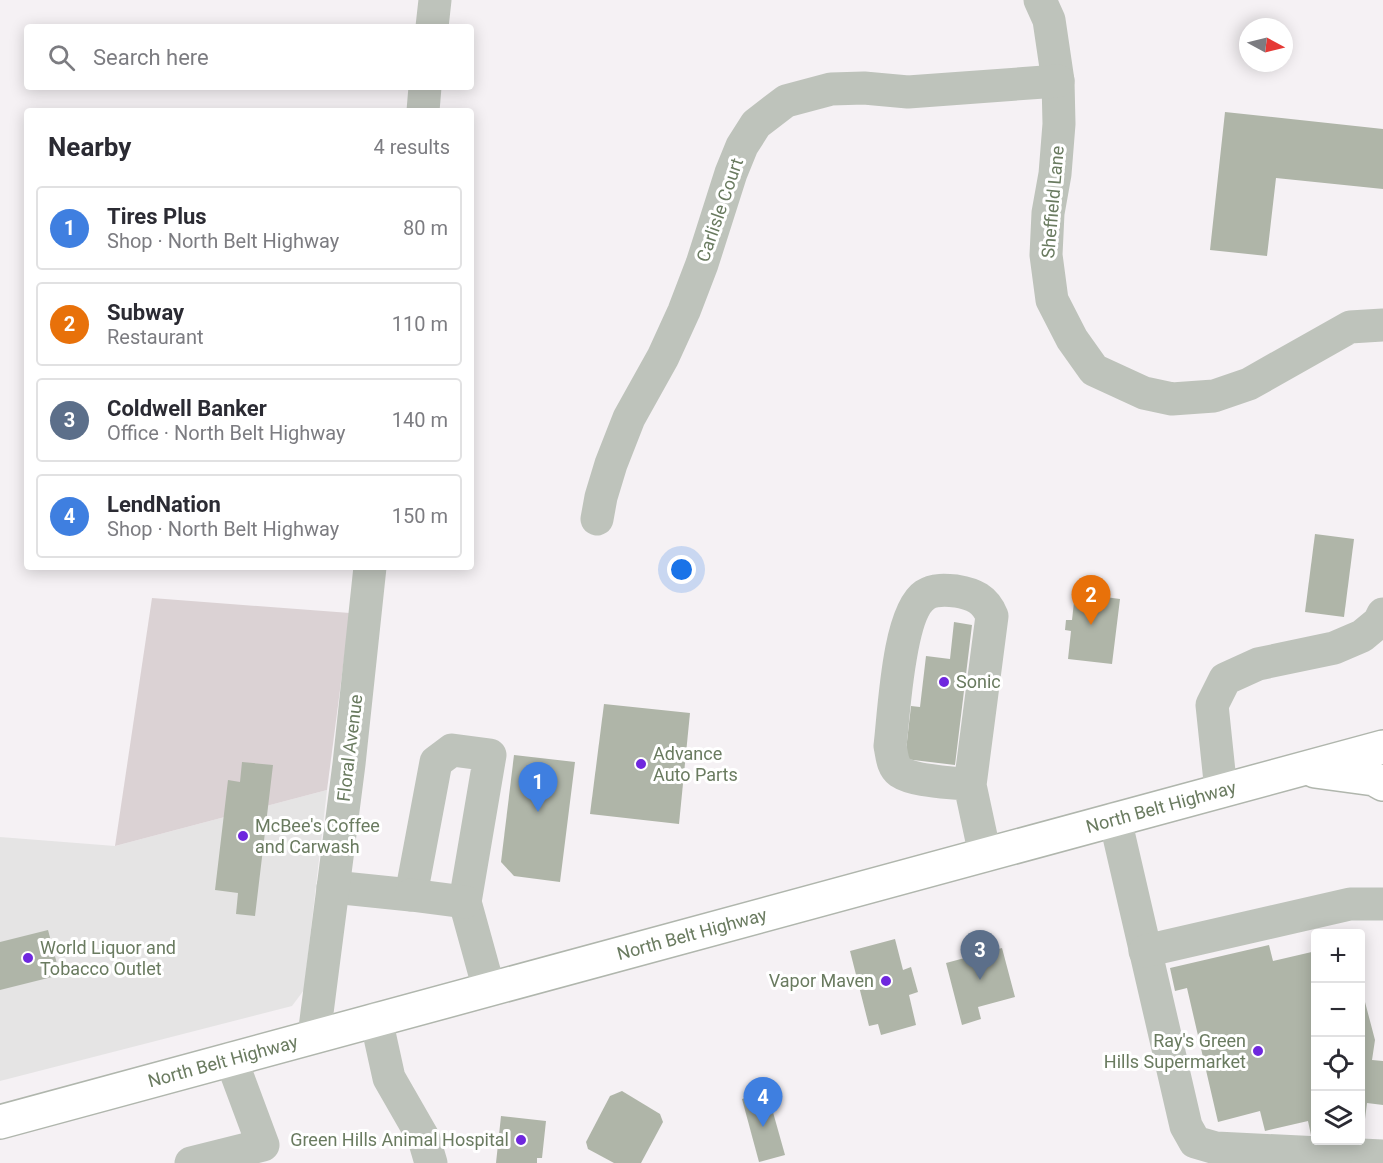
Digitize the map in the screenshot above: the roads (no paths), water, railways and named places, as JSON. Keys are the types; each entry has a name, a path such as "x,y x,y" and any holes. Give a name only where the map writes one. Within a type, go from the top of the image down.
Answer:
{"main road":[{"name":"North Belt Highway","path":"0,1122 1383,747"},
{"path":"1301,769 1374,779 1383,784"}],"street":[{"path":"432,24 435,0"},
{"name":"Sheffield Lane","path":"1040,0 1049,20 1058,81 1059,124 1055,174 1048,213 1046,255 1053,300 1072,339 1094,370 1144,393 1172,399 1214,396 1249,384 1350,327 1383,325"},
{"name":"Carlisle Court","path":"597,519 611,464 629,418 663,357 684,311 702,264 731,173 742,146 756,124 786,102 831,89 864,88 908,92 1058,81"},
{"path":"423,108 425,90"},
{"name":"Floral Avenue","path":"314,1036 370,570"},
{"path":"970,785 915,778 899,772 892,761 890,746 905,632 913,609 924,596 935,591 947,590 977,597 987,604 992,616 970,785 985,855"},
{"path":"1221,791 1212,705 1226,679 1258,664 1334,648 1362,636 1379,622 1383,614"},
{"path":"411,895 436,762 452,750 490,755 465,902 489,989"},
{"path":"1115,819 1186,1126 1195,1142 1216,1148 1383,1156"},
{"path":"333,887 465,902"},
{"path":"1145,951 1350,904 1383,904"},
{"path":"376,1019 389,1078 424,1139 431,1163"},
{"path":"191,1163 264,1154 231,1059"}],"place":[{"name":"Subway","path":"1091,625"},
{"name":"Sonic","path":"944,682"},
{"name":"Advance Auto Parts","path":"641,764"},
{"name":"Tires Plus","path":"538,812"},
{"name":"McBee's Coffee and Carwash","path":"243,836"},
{"name":"World Liquor and Tobacco Outlet","path":"28,958"},
{"name":"Coldwell Banker","path":"980,980"},
{"name":"Vapor Maven","path":"886,981"},
{"name":"Ray's Green Hills Supermarket","path":"1258,1051"},
{"name":"LendNation","path":"763,1127"},
{"name":"Green Hills Animal Hospital","path":"521,1140"}]}
